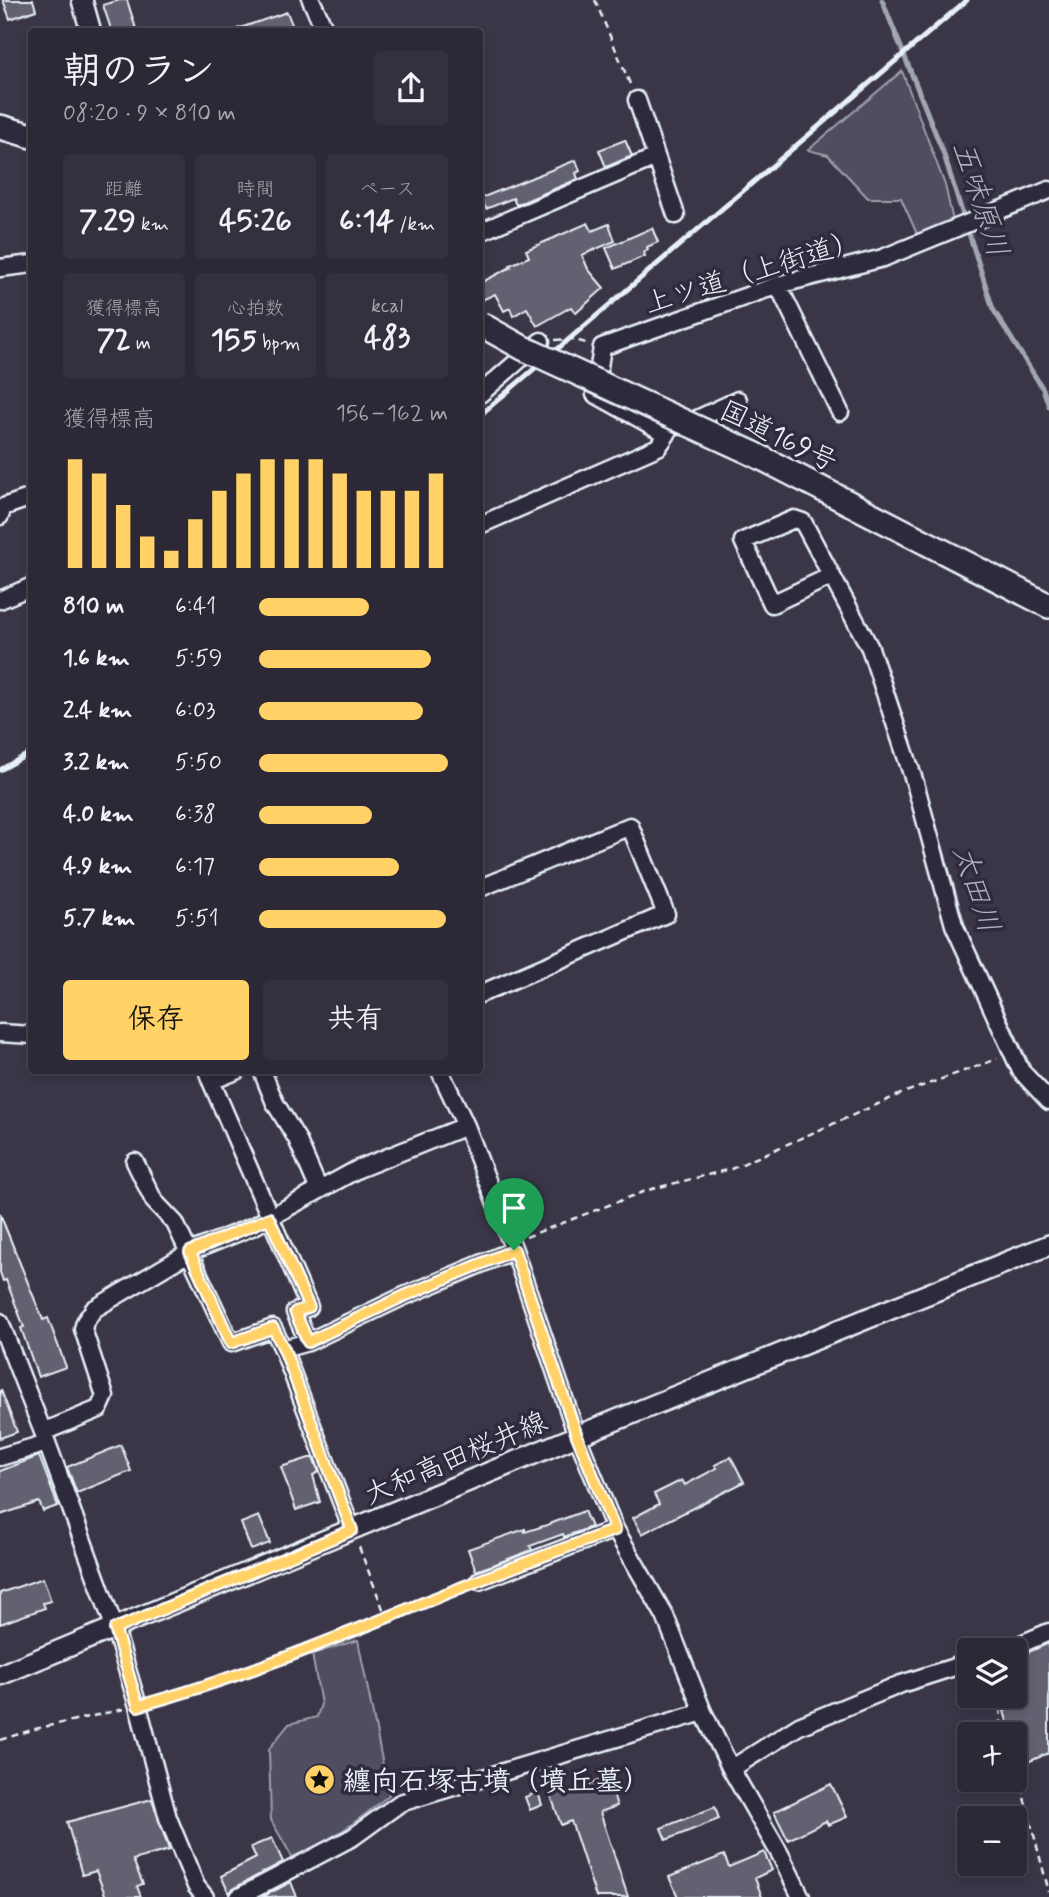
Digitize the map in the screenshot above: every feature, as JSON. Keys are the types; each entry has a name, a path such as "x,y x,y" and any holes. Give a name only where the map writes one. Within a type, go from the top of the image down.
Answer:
{"highway":[{"path":"0,127 28,135"},
{"name":"国道169号","path":"483,326 523,348 754,454 1049,606"}],"main road":[{"path":"82,0 90,28"},
{"name":"大和高田桜井線","path":"0,1675 57,1645 115,1629 577,1436 1049,1245"}],"street":[{"path":"311,0 324,28"},
{"path":"637,100 676,215"},
{"path":"483,231 656,157"},
{"name":"上ツ道（上街道）","path":"602,347 778,285 883,258 1049,190"},
{"path":"0,268 28,264"},
{"path":"778,285 840,412"},
{"path":"483,391 541,341"},
{"path":"602,347 595,394 667,434"},
{"path":"483,524 658,447 667,434 738,400"},
{"path":"0,516 3,507 28,498"},
{"path":"831,576 772,604 743,541 794,519 803,522 870,648 915,783 954,925 1021,1071 1049,1101"},
{"path":"0,600 28,588"},
{"path":"483,887 630,826 666,914 483,993"},
{"path":"0,1033 28,1035"},
{"path":"263,1074 275,1103 297,1139 319,1190"},
{"path":"441,1074 466,1126 512,1247 577,1436 615,1530 665,1616 703,1712 801,1897"},
{"path":"209,1076 309,1307 295,1312 308,1342"},
{"path":"0,1457 99,1409 105,1396 83,1329 94,1309 190,1252 269,1218 358,1169 466,1126"},
{"path":"135,1162 154,1201 176,1223 231,1343 273,1328 284,1349 352,1530"},
{"path":"284,1349 308,1342 512,1247"},
{"path":"0,1322 45,1437 95,1589 115,1629 167,1818 196,1886 205,1897"},
{"path":"479,1581 615,1530"},
{"path":"1027,1641 1049,1632"},
{"path":"731,1769 799,1726 901,1684 957,1666"},
{"path":"239,1897 353,1837 400,1803 703,1712"}],"path":[{"path":"595,0 637,100"},
{"path":"541,341 570,339 602,347"},
{"path":"512,1247 648,1190 731,1169 903,1093 1013,1053"},
{"path":"352,1530 387,1619"},
{"path":"0,1741 34,1729 138,1706 195,1690 387,1619 479,1581"},
{"path":"1023,1792 1049,1892"}],"shaded area":[{"path":"902,71 945,185 953,221 917,234 901,198 868,198 828,155 808,150"},
{"path":"358,1640 389,1795 343,1830 292,1857 271,1820 269,1749 289,1724 317,1717 321,1704 312,1654"}],"building":[{"path":"3,0 33,0 36,10 10,19"},
{"path":"127,0 136,28 111,28 103,5"},
{"path":"287,12 293,28 240,28"},
{"path":"625,140 632,156 606,167 599,150"},
{"path":"576,160 580,171 576,173 578,179 516,205 513,198 486,209 483,197"},
{"path":"588,223 592,231 609,224 615,241 582,255 588,269 604,288 576,313 571,307 537,326 527,308 513,316 510,308 504,311 495,294 483,300 483,281 529,257 526,250"},
{"path":"652,228 658,242 647,247 645,256 615,269 606,248"},
{"path":"0,1214 43,1320 48,1318 66,1367 38,1377 21,1328 24,1327 6,1280 3,1281 0,1272"},
{"path":"0,1391 17,1432 0,1438"},
{"path":"121,1445 131,1471 77,1493 67,1467"},
{"path":"39,1456 58,1506 43,1511 39,1502 0,1515 0,1471"},
{"path":"731,1457 744,1482 642,1534 633,1518 659,1504 654,1494 682,1480 685,1485 717,1468 715,1465"},
{"path":"313,1458 319,1472 313,1475 320,1502 296,1510 281,1467"},
{"path":"584,1511 591,1527 530,1546 532,1550 476,1571 468,1549"},
{"path":"259,1516 270,1543 251,1550 241,1523"},
{"path":"43,1578 51,1601 43,1603 45,1608 0,1624 0,1593"},
{"path":"1049,1643 1049,1753 1027,1762 1027,1722 1007,1722 1004,1711 1027,1708 1027,1653"},
{"path":"608,1778 617,1806 600,1812 628,1897 596,1897 571,1821 561,1825 551,1796"},
{"path":"831,1784 847,1817 828,1825 826,1821 788,1840 774,1812"},
{"path":"538,1792 542,1805 530,1810 525,1797"},
{"path":"152,1799 169,1850 133,1860 143,1884 137,1886 141,1897 106,1897 96,1871 82,1875 67,1822"},
{"path":"715,1807 719,1819 666,1840 661,1828"},
{"path":"272,1838 283,1862 229,1893 221,1876 256,1858 251,1847"},
{"path":"764,1852 772,1870 755,1878 762,1897 678,1897 669,1877 724,1855 729,1867"},
{"path":"291,1882 297,1897 262,1897"}],"waterway":[{"name":"五味原川","path":"882,0 943,152 993,309 1043,389 1049,406"},
{"name":"太田川","path":"886,669 902,720"},
{"name":"太田川","path":"933,819 965,931"},
{"name":"太田川","path":"987,978 1032,1073"}],"railway":[{"path":"483,412 967,0"},
{"path":"0,770 28,754"}],"place":[{"name":"纏向石塚古墳（墳丘墓）","path":"320,1780"}],"route":[{"path":"269,1218 309,1307 295,1312 308,1342 402,1297 514,1250 577,1436 615,1530 195,1690 138,1706 115,1629 352,1530 284,1349 273,1328 231,1343 190,1252 269,1218"}]}
